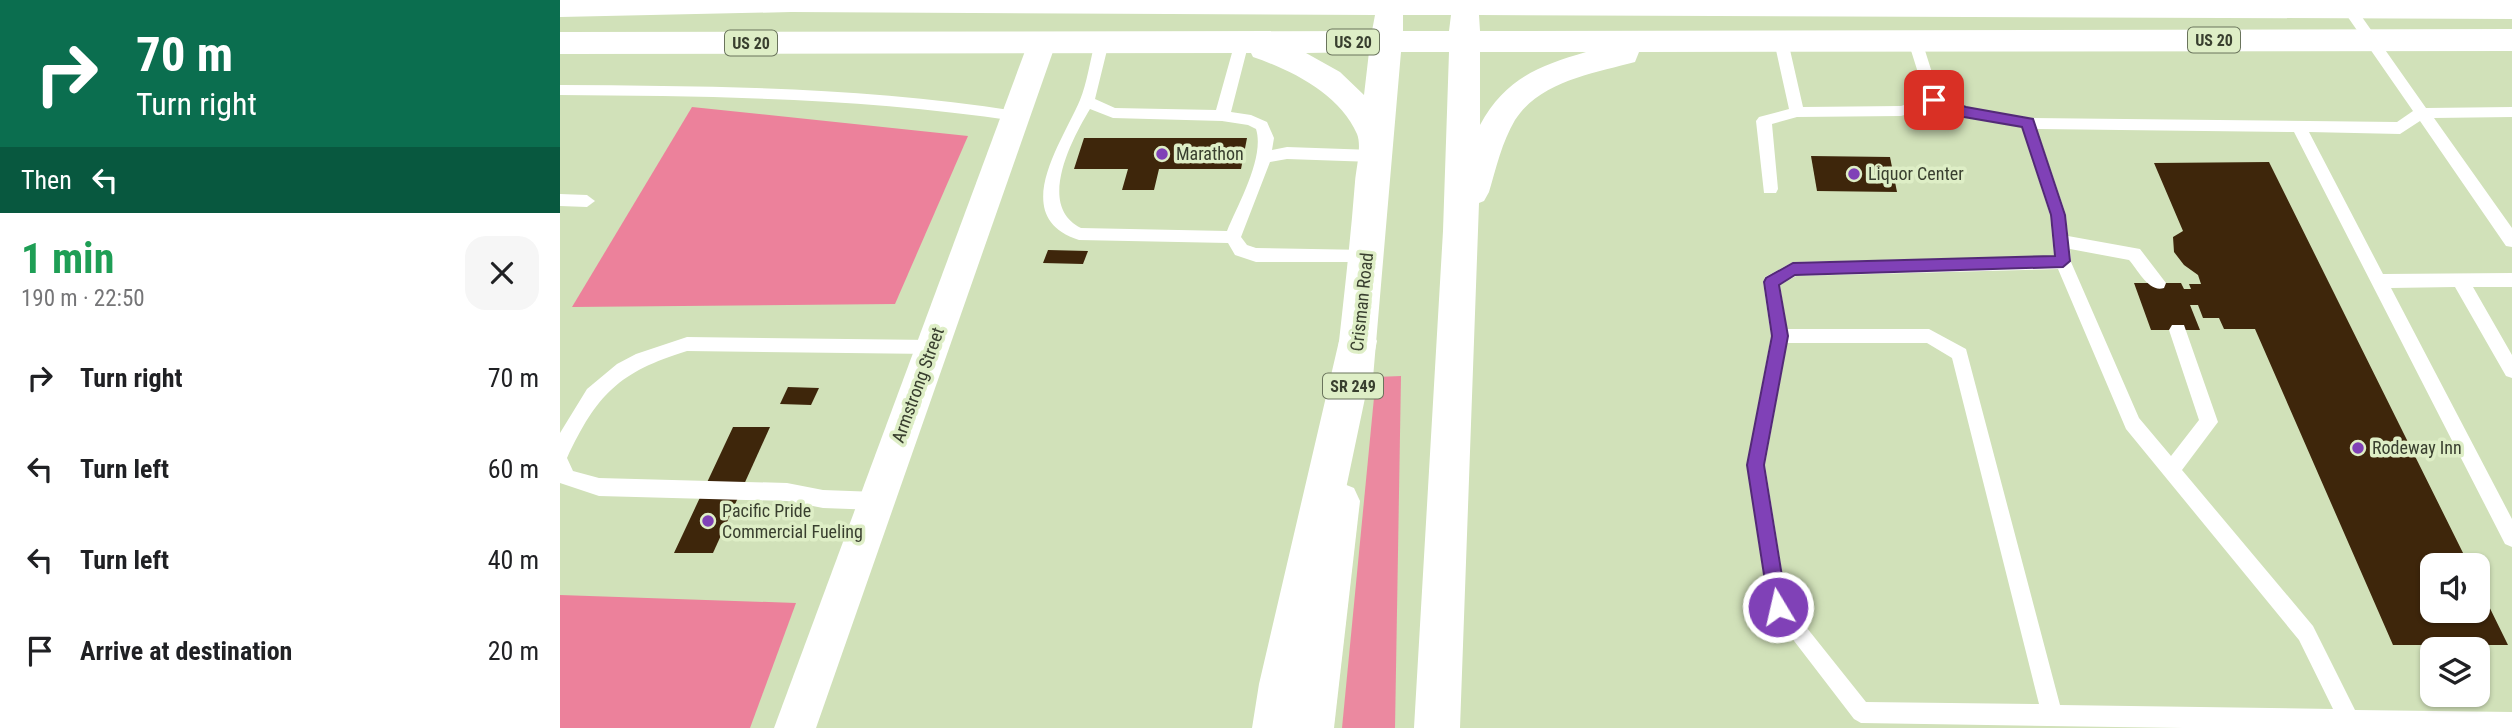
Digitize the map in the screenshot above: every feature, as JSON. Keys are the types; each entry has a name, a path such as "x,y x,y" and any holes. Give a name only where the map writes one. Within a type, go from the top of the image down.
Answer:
{"main road":[{"path":"1689,0 1761,7"},
{"name":"US 20","path":"560,7 792,1 1390,1 1761,7 2344,3 2512,9"},
{"name":"Crisman Road","path":"1311,728 1358,341 1367,257 1374,145 1390,1"},
{"path":"1437,728 1461,231 1465,2"},
{"name":"US 20","path":"560,43 2512,40"},
{"path":"1461,231 1484,153 1508,106 1544,79 1583,64 1691,41"},
{"path":"1242,42 1292,58 1329,78 1354,102 1374,145"},
{"path":"1275,728 1282,684 1358,341"}],"street":[{"name":"Armstrong Street","path":"795,728 1042,43"}],"lane":[{"path":"2344,3 2510,236"},
{"path":"1782,41 1797,113"},
{"path":"1915,41 1934,100"},
{"path":"1102,42 1087,101 1064,143 1050,188 1053,208 1061,224 1079,234 1233,237"},
{"path":"1222,116 1242,42"},
{"path":"560,90 854,97 946,103 1016,116"},
{"path":"1770,189 1764,121 1797,113 1901,111 1934,100 1964,112 2028,122 2400,128 2421,113 2512,112"},
{"path":"1087,101 1113,113 1222,116 1251,120 1262,126 1266,138 1264,158 1233,237"},
{"path":"2028,122 2058,215 2063,261 2132,423 2306,633 2349,720"},
{"path":"2298,126 2512,538"},
{"path":"1264,158 1287,153 1374,145"},
{"path":"560,200 587,201"},
{"path":"1233,237 1241,250 1256,256 1367,257"},
{"path":"2060,241 2134,254 2158,283"},
{"path":"2063,261 1793,270 1771,282 1780,336 1756,465 1778,607 1861,712 2512,723"},
{"path":"2460,280 2512,371"},
{"path":"2380,281 2512,280"},
{"path":"2171,470 2209,422 2178,330"},
{"path":"1780,336 1928,336 1960,354 2052,716"},
{"path":"560,454 571,426 591,394 622,369 656,352 687,344 932,347"},
{"path":"560,462 566,477 599,487 787,492 823,499 877,501"}],"shaded area":[{"path":"692,107 968,136 895,304 572,307"},
{"path":"1401,376 1395,728 1342,728 1376,377"},
{"path":"560,595 796,603 750,728 560,728"}],"building":[{"name":"Marathon","path":"1084,138 1247,138 1241,169 1159,169 1154,190 1122,190 1128,169 1074,169"},
{"name":"Liquor Center","path":"1811,156 1890,157 1897,192 1817,191"},
{"name":"Rodeway Inn","path":"2269,162 2463,553 2420,553 2420,623 2490,623 2490,608 2508,645 2490,645 2490,637 2420,637 2420,645 2393,645 2255,329 2224,329 2219,318 2203,318 2198,305 2190,305 2200,330 2151,330 2134,283 2181,283 2184,289 2191,289 2189,284 2201,284 2198,275 2184,265 2174,252 2173,237 2183,231 2154,163"},
{"path":"1048,250 1088,251 1083,264 1043,263"},
{"path":"788,387 819,388 811,405 780,404"},
{"name":"Pacific Pride Commercial Fueling","path":"733,427 770,427 713,553 674,553"}],"place":[{"name":"Marathon","path":"1162,154"},
{"name":"Liquor Center","path":"1854,174"},
{"name":"Rodeway Inn","path":"2358,448"},
{"name":"Pacific Pride Commercial Fueling","path":"708,521"}],"route":[{"path":"1778,607 1756,465 1780,336 1771,282 1793,270 2063,261 2058,215 2028,122 1964,112 1934,100"}]}
